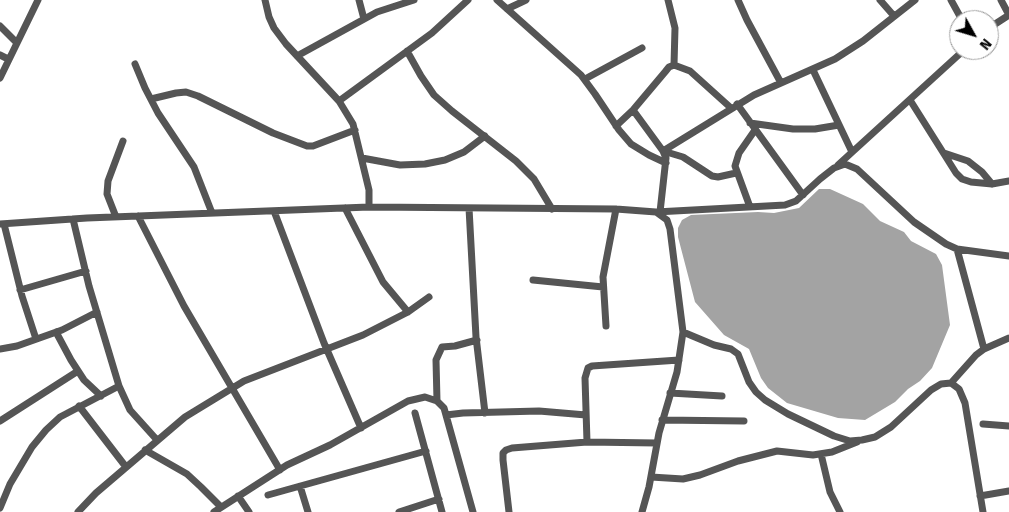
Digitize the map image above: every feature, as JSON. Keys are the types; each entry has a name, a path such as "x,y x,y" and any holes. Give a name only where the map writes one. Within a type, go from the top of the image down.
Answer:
{"street":[{"path":"0,78 38,0"},
{"path":"265,0 274,28 286,44 339,101 353,124 369,190 369,207"},
{"path":"359,0 364,19"},
{"path":"297,56 364,19 398,4 414,0"},
{"path":"339,101 432,33 468,0"},
{"path":"497,0 565,59 585,79 616,126 631,144 666,163"},
{"path":"507,9 526,0"},
{"path":"668,0 675,28 674,65"},
{"path":"738,0 781,83"},
{"path":"880,0 894,16"},
{"path":"663,151 734,106 813,70 850,50 915,0"},
{"path":"1002,0 1009,15"},
{"path":"0,26 16,42"},
{"path":"585,79 642,48"},
{"path":"407,51 434,95 516,161 534,179 552,209"},
{"path":"0,55 8,59"},
{"path":"36,339 2,224 116,217 369,207 616,209 658,212 785,204 796,201 953,60"},
{"path":"135,64 151,99 194,167 212,213"},
{"path":"616,126 633,110 669,67 674,65 690,71 734,106 750,123 803,195"},
{"path":"813,70 852,152"},
{"path":"151,99 186,92 273,133 306,146 318,144 355,130"},
{"path":"910,100 956,173 962,179 992,184 1009,181"},
{"path":"633,110 663,151 666,163 658,212"},
{"path":"750,123 793,129 815,129 839,125"},
{"path":"750,207 735,166 736,160 755,130"},
{"path":"362,158 400,165 425,164 445,160 464,152 485,136"},
{"path":"116,217 108,194 108,181 123,141"},
{"path":"663,151 683,157 712,176 718,177 736,173"},
{"path":"944,153 968,161 982,172 992,184"},
{"path":"834,168 845,164 857,169 914,222 946,244 957,249 1009,256"},
{"path":"345,208 383,282 408,312"},
{"path":"469,208 477,340 486,413"},
{"path":"606,326 603,286 605,265 616,209"},
{"path":"274,211 327,348 361,428"},
{"path":"642,512 652,477 662,420 679,360 683,332 670,229 667,220 658,212"},
{"path":"138,216 184,306 280,470"},
{"path":"73,219 97,312 119,386 130,410 157,440"},
{"path":"957,249 984,349"},
{"path":"20,290 86,271"},
{"path":"533,280 603,286"},
{"path":"78,512 145,450 185,417 244,381 363,335 408,312 430,297"},
{"path":"0,349 17,346 56,332 97,312"},
{"path":"56,332 84,380 101,396"},
{"path":"683,332 714,345 731,349 738,354 749,382 756,392 788,414 834,436 850,441 862,440"},
{"path":"951,383 969,362 984,349 1009,338"},
{"path":"437,401 436,360 442,347 455,346 477,340"},
{"path":"587,442 585,378 588,368 592,366 679,360"},
{"path":"0,421 78,371"},
{"path":"652,477 683,479 738,461 777,451 804,455 821,454 875,437 891,427 931,390 941,384 951,383 959,389 965,403 983,512"},
{"path":"1,510 3,492 32,446 60,417 119,386"},
{"path":"670,393 722,396"},
{"path":"214,512 280,470 408,401 425,397 437,401 444,408 473,512"},
{"path":"79,406 126,467"},
{"path":"446,415 539,411 586,415"},
{"path":"415,413 442,512"},
{"path":"662,420 744,421"},
{"path":"983,424 1009,426"},
{"path":"509,512 503,460 503,453 506,450 587,442 657,443"},
{"path":"145,450 187,474 221,507"},
{"path":"268,495 426,451"},
{"path":"821,454 830,492 840,512"},
{"path":"300,486 308,512"},
{"path":"980,496 1009,491"},
{"path":"238,496 249,512"},
{"path":"399,512 439,500"}],"shaded area":[{"path":"819,189 830,189 863,204 880,221 904,232 911,241 936,254 942,265 950,325 932,368 895,402 865,420 838,418 787,403 768,388 761,378 749,349 724,335 695,302 678,237 678,228 682,220 691,215 774,213 799,208"}]}
